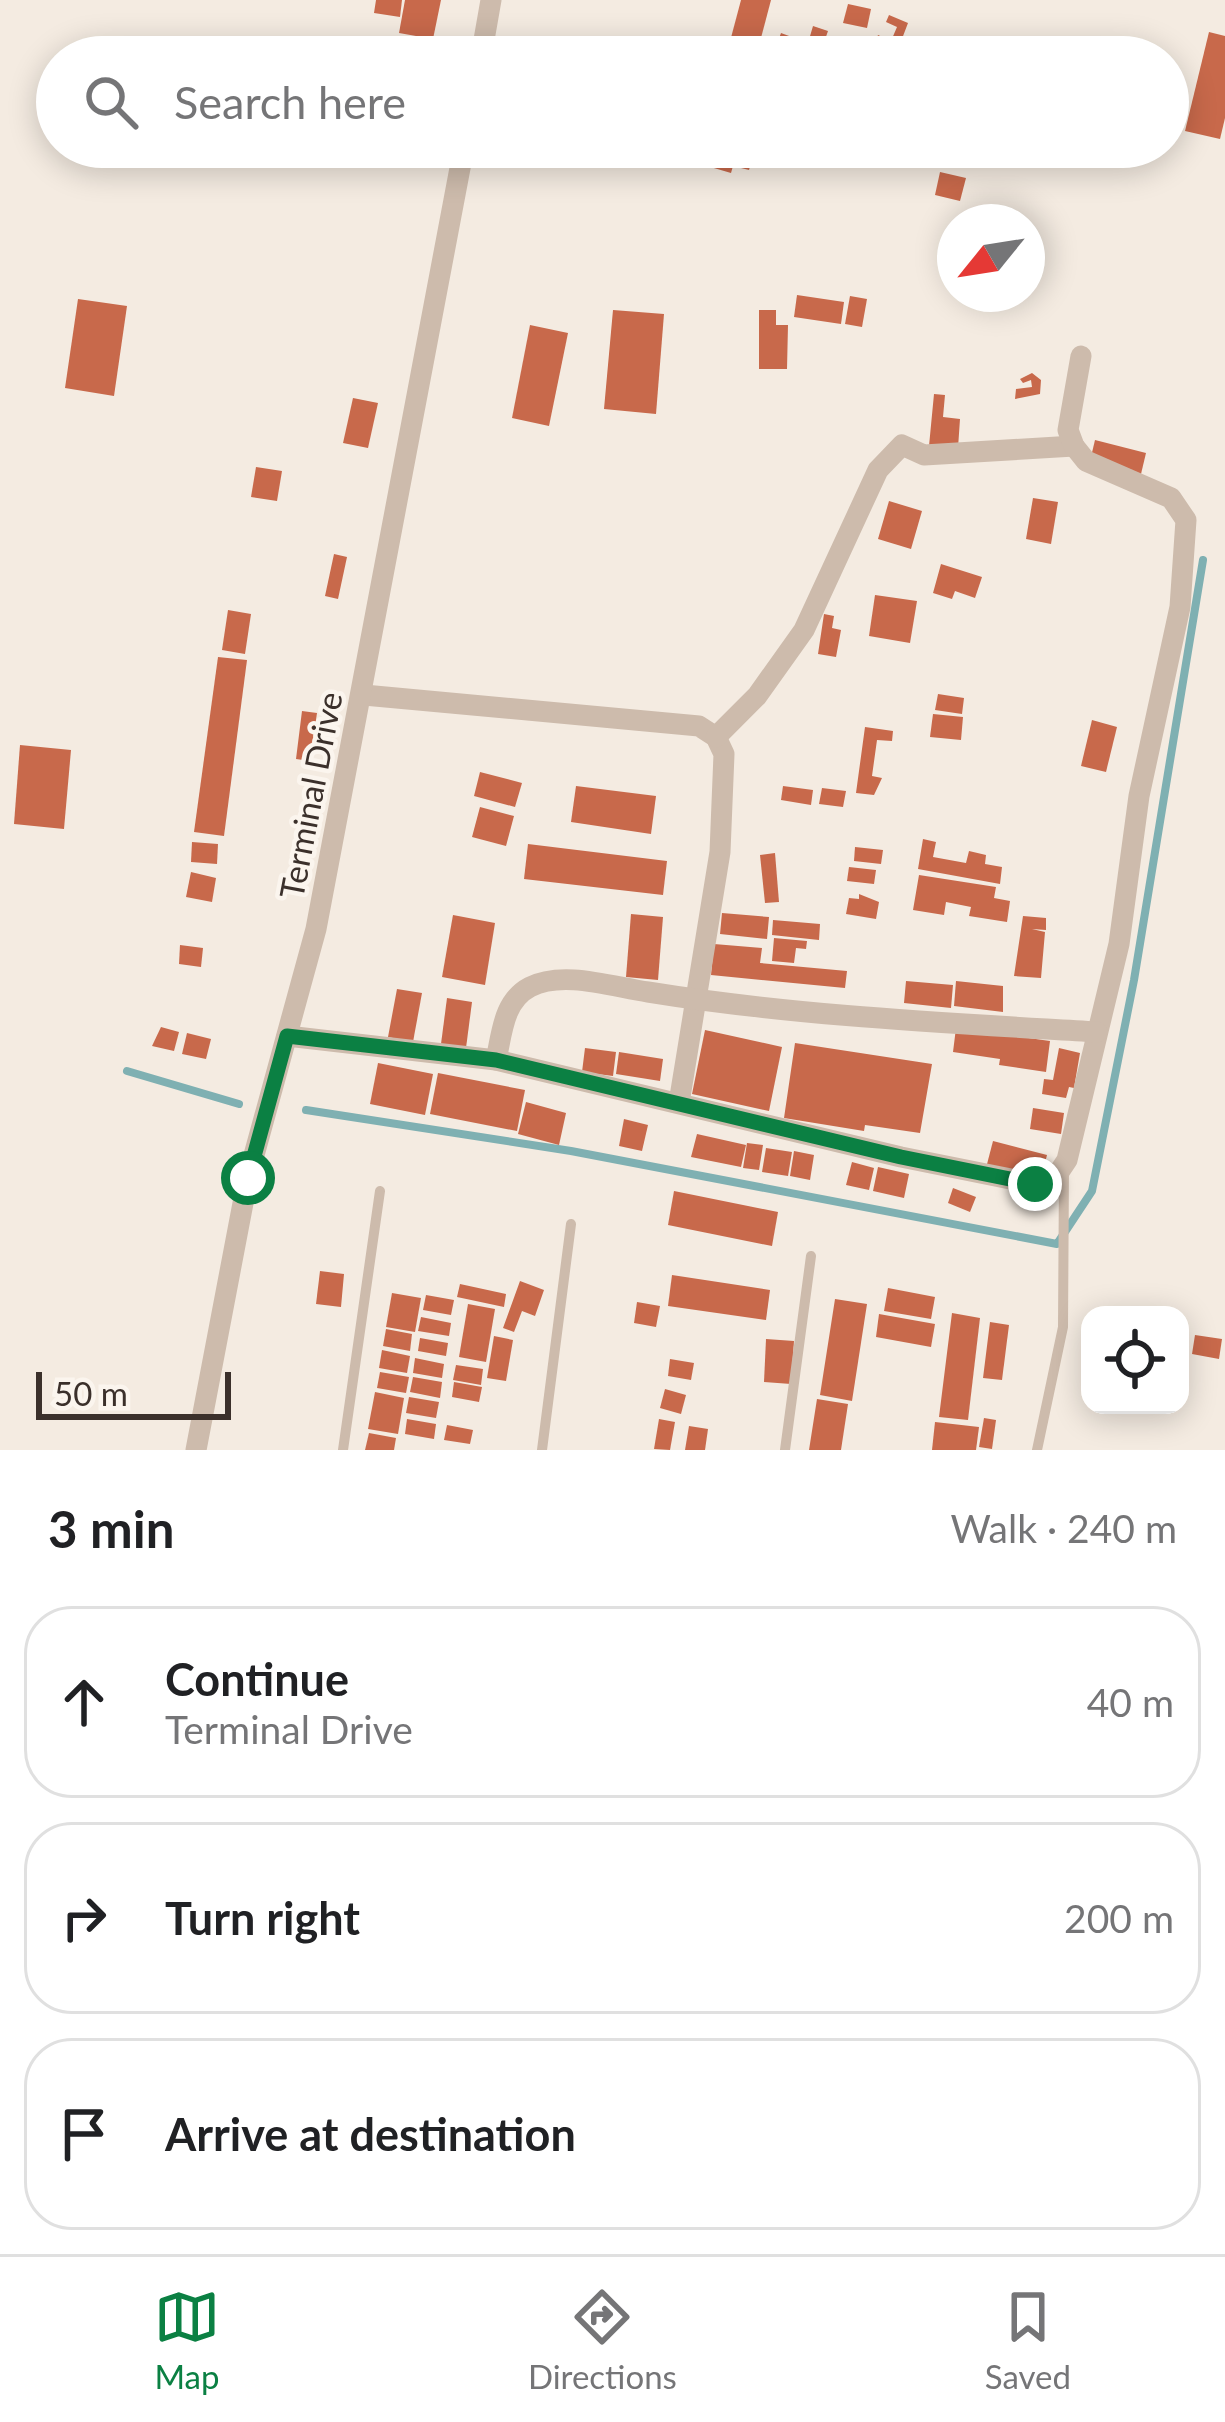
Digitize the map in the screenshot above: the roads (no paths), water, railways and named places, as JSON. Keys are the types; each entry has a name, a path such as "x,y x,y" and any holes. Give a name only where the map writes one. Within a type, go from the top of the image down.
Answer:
{"street":[{"path":"485,36 491,0"},
{"name":"Terminal Drive","path":"196,1450 248,1178 316,929 364,695 460,168"},
{"path":"287,1036 496,1060 901,1157 1035,1184 1048,1181 1064,1164 1119,944 1139,796 1180,607 1186,520 1172,498 1086,461 1074,446 1068,430 1081,356"},
{"path":"716,737 757,696 804,630 889,454 902,445 924,455 1074,446"},
{"path":"364,695 699,726 716,737 724,754 720,851 679,1103"},
{"path":"496,1060 507,1011 531,986 568,980 696,1000 1097,1033"}],"lane":[{"path":"1037,1450 1063,1327 1064,1164"},
{"path":"343,1450 380,1191"},
{"path":"542,1450 571,1224"},
{"path":"785,1450 811,1256"}],"waterway":[{"path":"306,1110 571,1151 1057,1244 1092,1191 1134,980 1203,560"},
{"path":"127,1071 239,1104"}]}
